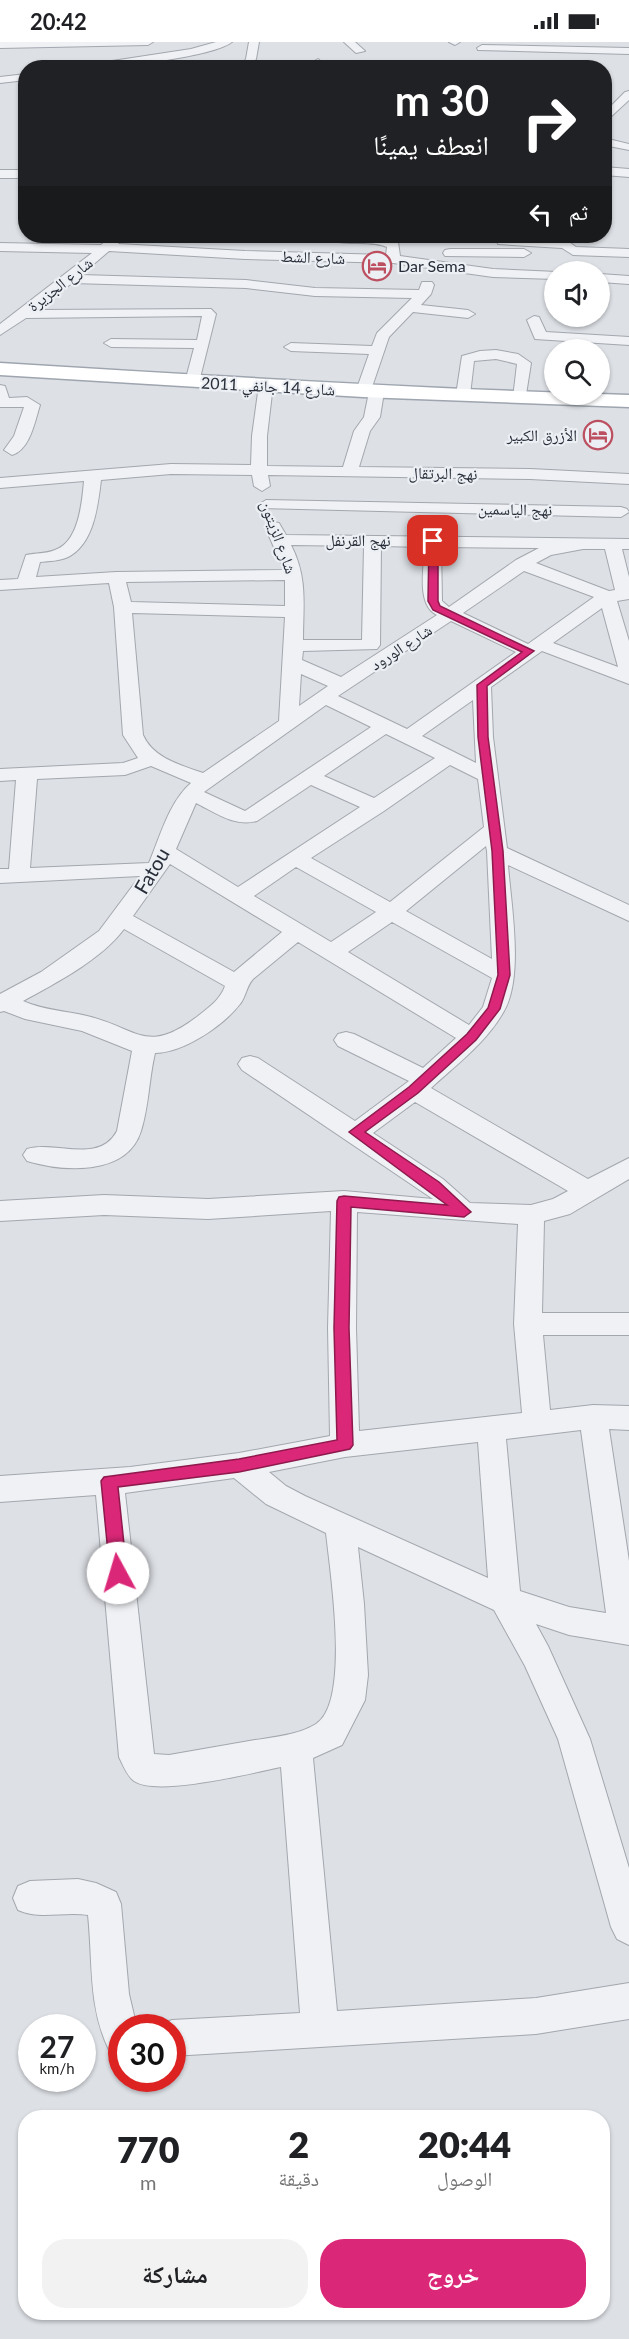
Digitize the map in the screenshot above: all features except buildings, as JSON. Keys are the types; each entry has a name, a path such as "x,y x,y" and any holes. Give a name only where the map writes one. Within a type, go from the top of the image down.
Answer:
{"main road":[{"name":"شارع 14 جانفي 2011","path":"6,370 266,386 629,401"},
{"name":"شارع 14 جانفي 2011","path":"520,398 629,415"}],"street":[{"path":"0,45 148,42"},
{"path":"182,42 195,57"},
{"path":"165,60 195,57 227,42"},
{"path":"251,60 258,42"},
{"path":"349,42 360,51"},
{"path":"536,60 568,48 599,42"},
{"path":"482,48 629,51"},
{"path":"0,80 18,78"},
{"path":"613,92 629,94"},
{"path":"612,112 629,94"},
{"path":"612,143 629,147"},
{"path":"612,172 629,173"},
{"path":"0,174 18,174"},
{"path":"612,240 629,241"},
{"name":"شارع الجزيرة","path":"0,331 69,279 111,243"},
{"path":"390,243 393,245 393,259"},
{"path":"450,253 487,243"},
{"path":"556,243 566,244 573,251 629,253"},
{"path":"481,245 530,253"},
{"path":"481,245 493,273"},
{"name":"شارع الشط","path":"0,247 246,250 393,259 493,273 544,275"},
{"path":"165,297 172,250"},
{"path":"349,472 362,431 372,417 370,391 376,350 384,333 424,294 429,280 429,264"},
{"path":"69,279 165,297 209,314 192,382"},
{"path":"610,279 629,280"},
{"path":"22,314 165,297 246,284 315,292 424,294"},
{"path":"410,308 468,314"},
{"path":"534,320 540,336 629,341"},
{"path":"111,343 203,344"},
{"path":"291,346 376,350"},
{"path":"463,395 467,359 478,355 510,356 520,358 524,363 520,398"},
{"name":"شارع الزيتون","path":"266,386 258,470 266,505 279,540 292,564 294,575 294,654 288,724"},
{"path":"0,389 3,402 27,402 32,405 27,426 12,450"},
{"name":"نهج البرتقال","path":"0,483 171,469 530,474 629,478"},
{"path":"310,505 314,471"},
{"path":"26,582 32,559 58,555 65,551 77,536 88,514 93,476"},
{"name":"نهج الياسمين","path":"266,505 621,512"},
{"path":"522,564 607,596 625,595 621,544 581,544 575,511"},
{"name":"نهج القرنفل","path":"279,540 581,544"},
{"path":"294,654 371,645 373,540"},
{"path":"433,541 433,601 436,608 534,648 629,678"},
{"name":"شارع الورود","path":"288,724 522,564 546,551 581,544"},
{"path":"0,585 116,577 294,575"},
{"path":"116,577 123,607 133,735 136,746 247,818 385,726"},
{"path":"607,596 622,626 629,673"},
{"path":"408,737 607,596"},
{"path":"123,607 294,612"},
{"path":"294,654 342,685"},
{"path":"356,1132 419,1085 472,1037 494,1009 504,975 498,851 483,737 482,685"},
{"path":"325,697 488,776"},
{"name":"Fatou","path":"2,1002 49,977 107,936 122,919 161,860 181,811 198,787 288,724"},
{"path":"237,897 377,807 448,758"},
{"path":"0,775 125,769 153,759"},
{"path":"27,773 9,875 161,860 237,897 472,1037"},
{"path":"310,777 377,807"},
{"path":"331,953 390,913 494,829"},
{"path":"498,851 629,914"},
{"path":"297,859 504,975"},
{"path":"122,919 237,983"},
{"path":"2,1002 26,1011 88,1024 134,1044 172,1042 191,1033 232,999 237,983 245,974 296,932"},
{"path":"346,1040 589,1192"},
{"path":"36,1155 74,1159 98,1157 113,1152 123,1143 129,1131 138,1073 146,1045"},
{"path":"250,1064 356,1132 434,1186 464,1212"},
{"path":"0,1211 104,1205 208,1209 344,1201 464,1212 531,1215 561,1207 629,1167"},
{"path":"344,1201 342,1328 345,1445"},
{"path":"531,1215 528,1324 537,1425"},
{"path":"528,1324 629,1324"},
{"path":"239,1465 276,1495 505,1600 569,1621 627,1631 593,1417"},
{"path":"0,1489 109,1481 239,1465 345,1445 593,1417 629,1418"},
{"path":"491,1430 505,1600 537,1656 574,1739 629,1927"},
{"path":"109,1481 136,1757 145,1769 169,1771 296,1749 330,1734 349,1700 352,1676 349,1604 340,1526"},
{"path":"296,1749 320,2030"},
{"path":"30,1898 76,1896 93,1898 104,1904 108,1923 114,2014"},
{"path":"186,2037 536,2016 629,2001"}],"place":[{"name":"Dar Sema","path":"377,266"},
{"name":"الأزرق الكبير","path":"598,435"}],"route":[{"path":"118,1573 109,1481 239,1465 345,1445 342,1328 344,1201 464,1212 434,1186 356,1132 414,1090 472,1037 494,1009 504,975 498,851 483,737 482,685 529,651 436,608 433,601 433,541"}]}
